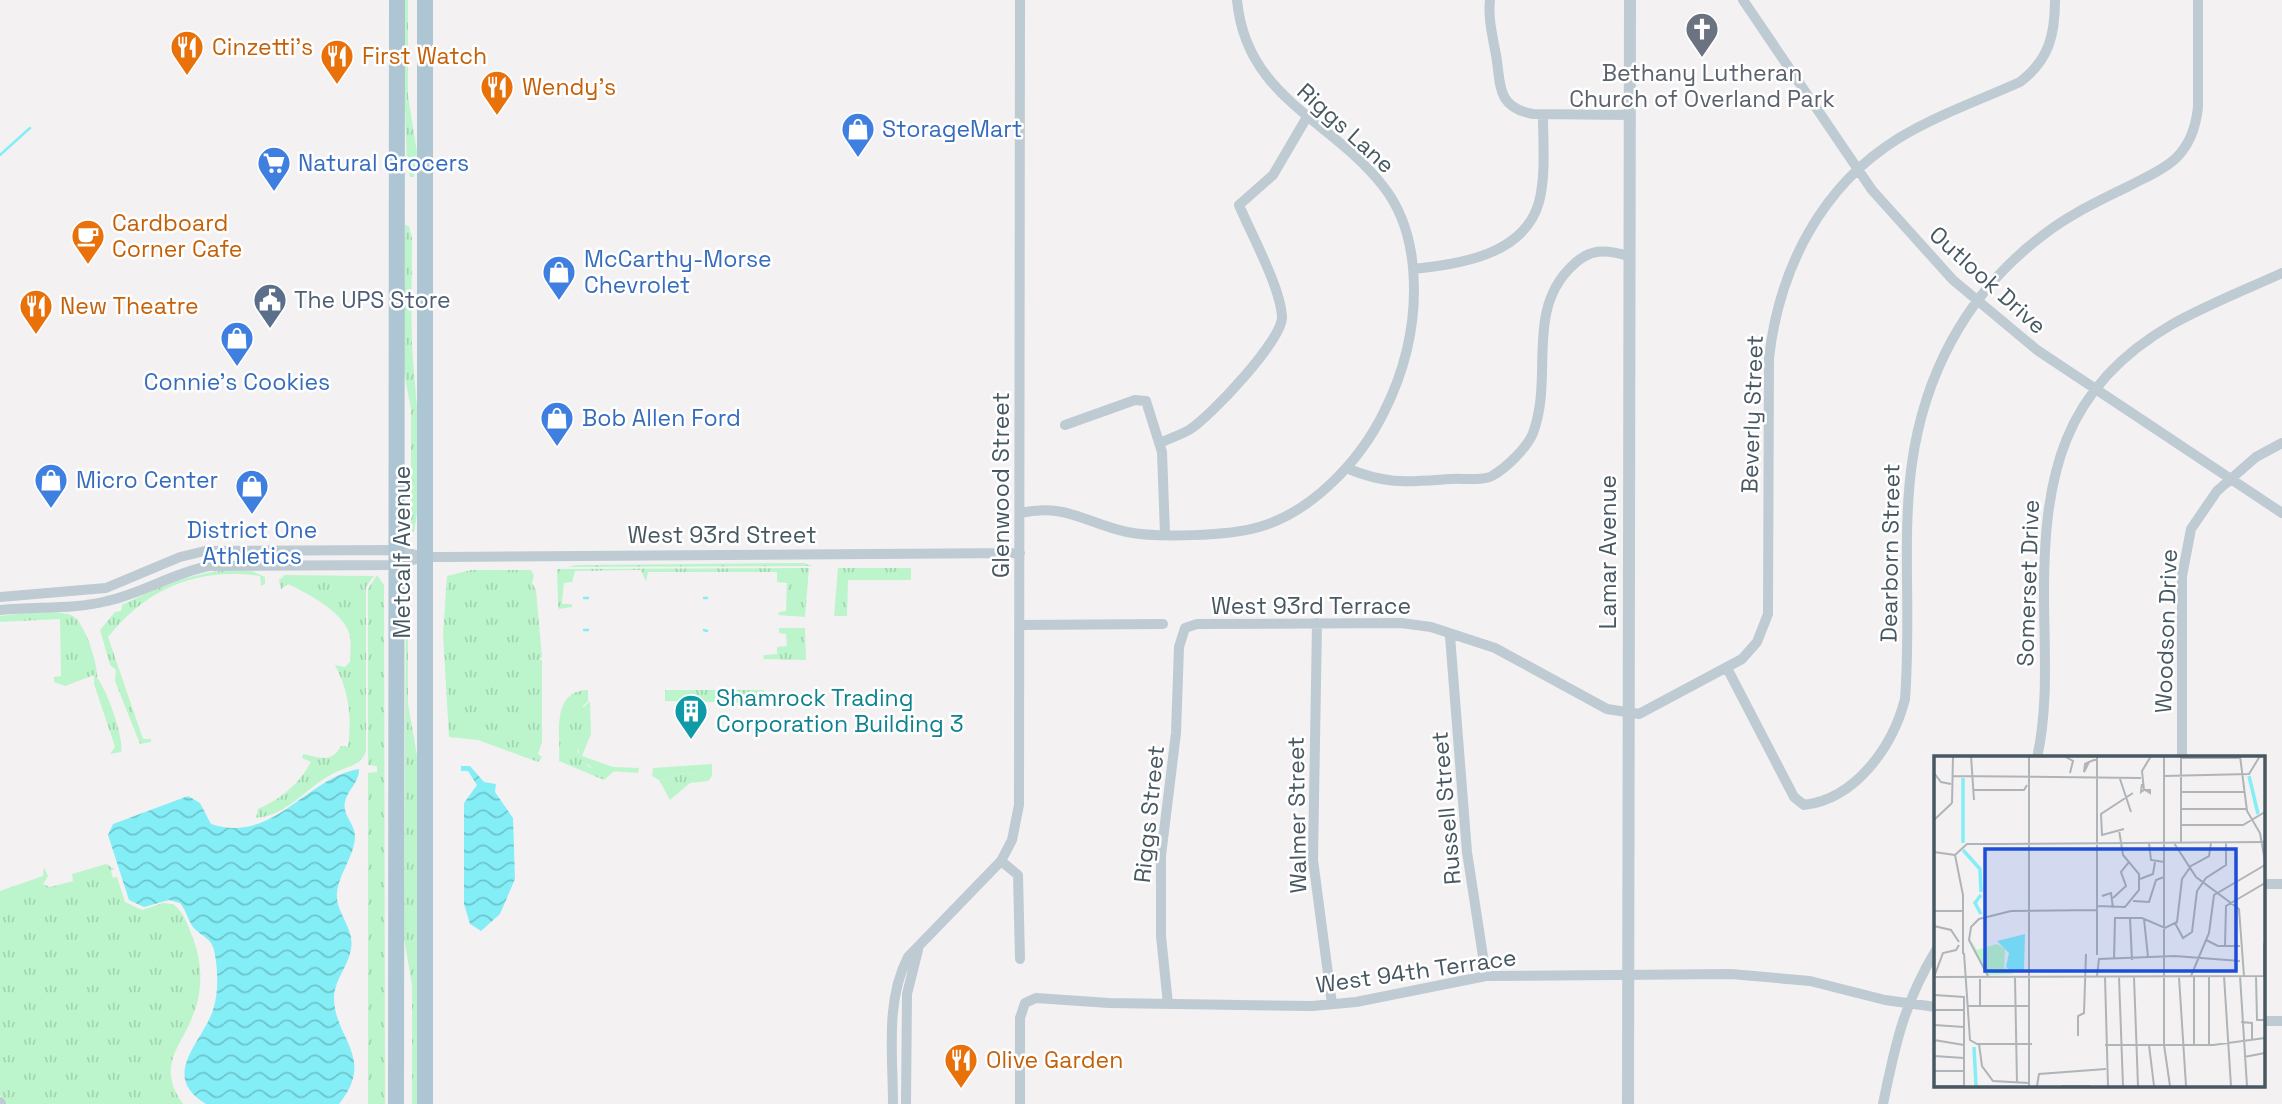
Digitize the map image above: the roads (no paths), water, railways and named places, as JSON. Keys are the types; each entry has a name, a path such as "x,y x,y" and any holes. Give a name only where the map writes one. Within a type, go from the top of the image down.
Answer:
{"main road":[{"name":"Metcalf Avenue","path":"396,1104 397,0"},
{"name":"Metcalf Avenue","path":"425,0 425,1104"},
{"path":"396,199 424,193"}],"street":[{"name":"Glenwood Street","path":"893,1104 895,992 908,957 918,950 1001,860 1012,840 1019,805 1020,0"},
{"name":"Riggs Lane","path":"1020,513 1041,509 1063,510 1131,533 1230,533 1270,524 1304,505 1346,468 1380,421 1402,371 1413,309 1413,269 1404,226 1384,187 1367,167 1307,117 1263,74 1244,33 1237,0"},
{"path":"1490,0 1498,83 1502,95 1519,110 1543,115 1629,115"},
{"name":"Lamar Avenue","path":"1628,1104 1630,0"},
{"name":"Outlook Drive","path":"1743,0 1881,201 1924,252 1975,301 2037,350 2282,513"},
{"name":"Beverly Street","path":"1628,713 1639,714 1652,709 1742,659 1757,642 1768,614 1769,358 1778,304 1789,270 1818,215 1832,195 1875,154 1923,125 2020,82 2032,73 2050,47 2055,0"},
{"name":"Dearborn Street","path":"1727,668 1794,797 1804,805 1817,804 1848,785 1871,767 1890,742 1899,721 1907,678 1906,517 1914,441 1932,382 1975,301 2041,236 2090,205 2162,169 2185,148 2196,121 2198,107 2197,0"},
{"path":"1413,269 1472,261 1494,251 1527,225 1540,198 1543,115"},
{"path":"1159,443 1191,429 1264,356 1279,334 1283,317 1277,296 1239,205 1273,175 1307,117"},
{"path":"1346,468 1377,481 1490,477 1513,459 1532,436 1543,392 1542,328 1547,301 1558,279 1588,252 1608,250 1629,256"},
{"name":"Somerset Drive","path":"2037,756 2044,712 2044,556 2049,493 2065,441 2097,389 2123,360 2170,325 2282,273"},
{"path":"1065,425 1136,400 1146,401 1159,443 1165,477 1165,534"},
{"name":"Woodson Drive","path":"2182,756 2182,576 2186,546 2198,516 2231,478 2256,457 2282,443"},
{"name":"West 93rd Street","path":"0,597 106,588 180,557 205,551 395,557 1020,553"},
{"name":"West 93rd Street","path":"0,610 84,607 135,593 187,570 209,566 395,557"},
{"name":"West 93rd Terrace","path":"1185,628 1197,624 1317,623 1401,623 1431,627 1450,636 1481,642 1607,709 1628,713"},
{"name":"Walmer Street","path":"1317,623 1313,860 1332,1004"},
{"path":"1020,625 1163,624"},
{"name":"Riggs Street","path":"1168,1004 1161,928 1161,856 1176,733 1179,647 1185,628"},
{"name":"Russell Street","path":"1450,636 1467,852 1486,976"},
{"path":"1001,860 1018,875 1020,959"},
{"path":"2264,884 2282,884"},
{"path":"906,1104 907,994 918,950"},
{"path":"1883,1104 1900,1023 1934,954"},
{"name":"West 94th Terrace","path":"1020,1104 1020,1018 1025,1003 1036,998 1168,1004 1332,1004 1486,976 1769,975 1934,1007"},
{"path":"2264,1021 2282,1021"}],"water":[{"path":"461,766 470,766 484,782 496,784 495,792 513,818 515,879 500,914 481,931 470,924 464,904 464,803 477,785 468,771 461,771"},
{"path":"359,769 346,797 345,807 353,827 354,844 337,893 351,941 349,956 336,986 334,999 340,1026 354,1061 354,1074 349,1088 339,1104 206,1104 192,1093 186,1082 185,1071 215,1003 217,980 213,946 193,927 180,903 169,900 144,907 129,900 108,835 113,824 188,796 200,803 211,824 233,828 253,825 271,818 340,775"}],"waterway":[{"path":"0,155 30,128"}],"place":[{"name":"Bethany Lutheran Church of Overland Park","path":"1702,59"},
{"name":"Cinzetti's","path":"187,77"},
{"name":"First Watch","path":"337,86"},
{"name":"Wendy's","path":"497,117"},
{"name":"StorageMart","path":"858,159"},
{"name":"Natural Grocers","path":"274,193"},
{"name":"Cardboard Corner Cafe","path":"88,266"},
{"name":"McCarthy-Morse Chevrolet","path":"559,302"},
{"name":"The UPS Store","path":"270,330"},
{"name":"New Theatre","path":"36,336"},
{"name":"Connie's Cookies","path":"237,368"},
{"name":"Bob Allen Ford","path":"557,448"},
{"name":"Micro Center","path":"51,510"},
{"name":"District One Athletics","path":"252,516"},
{"name":"Shamrock Trading Corporation Building 3","path":"691,741"},
{"name":"Olive Garden","path":"961,1090"}]}
